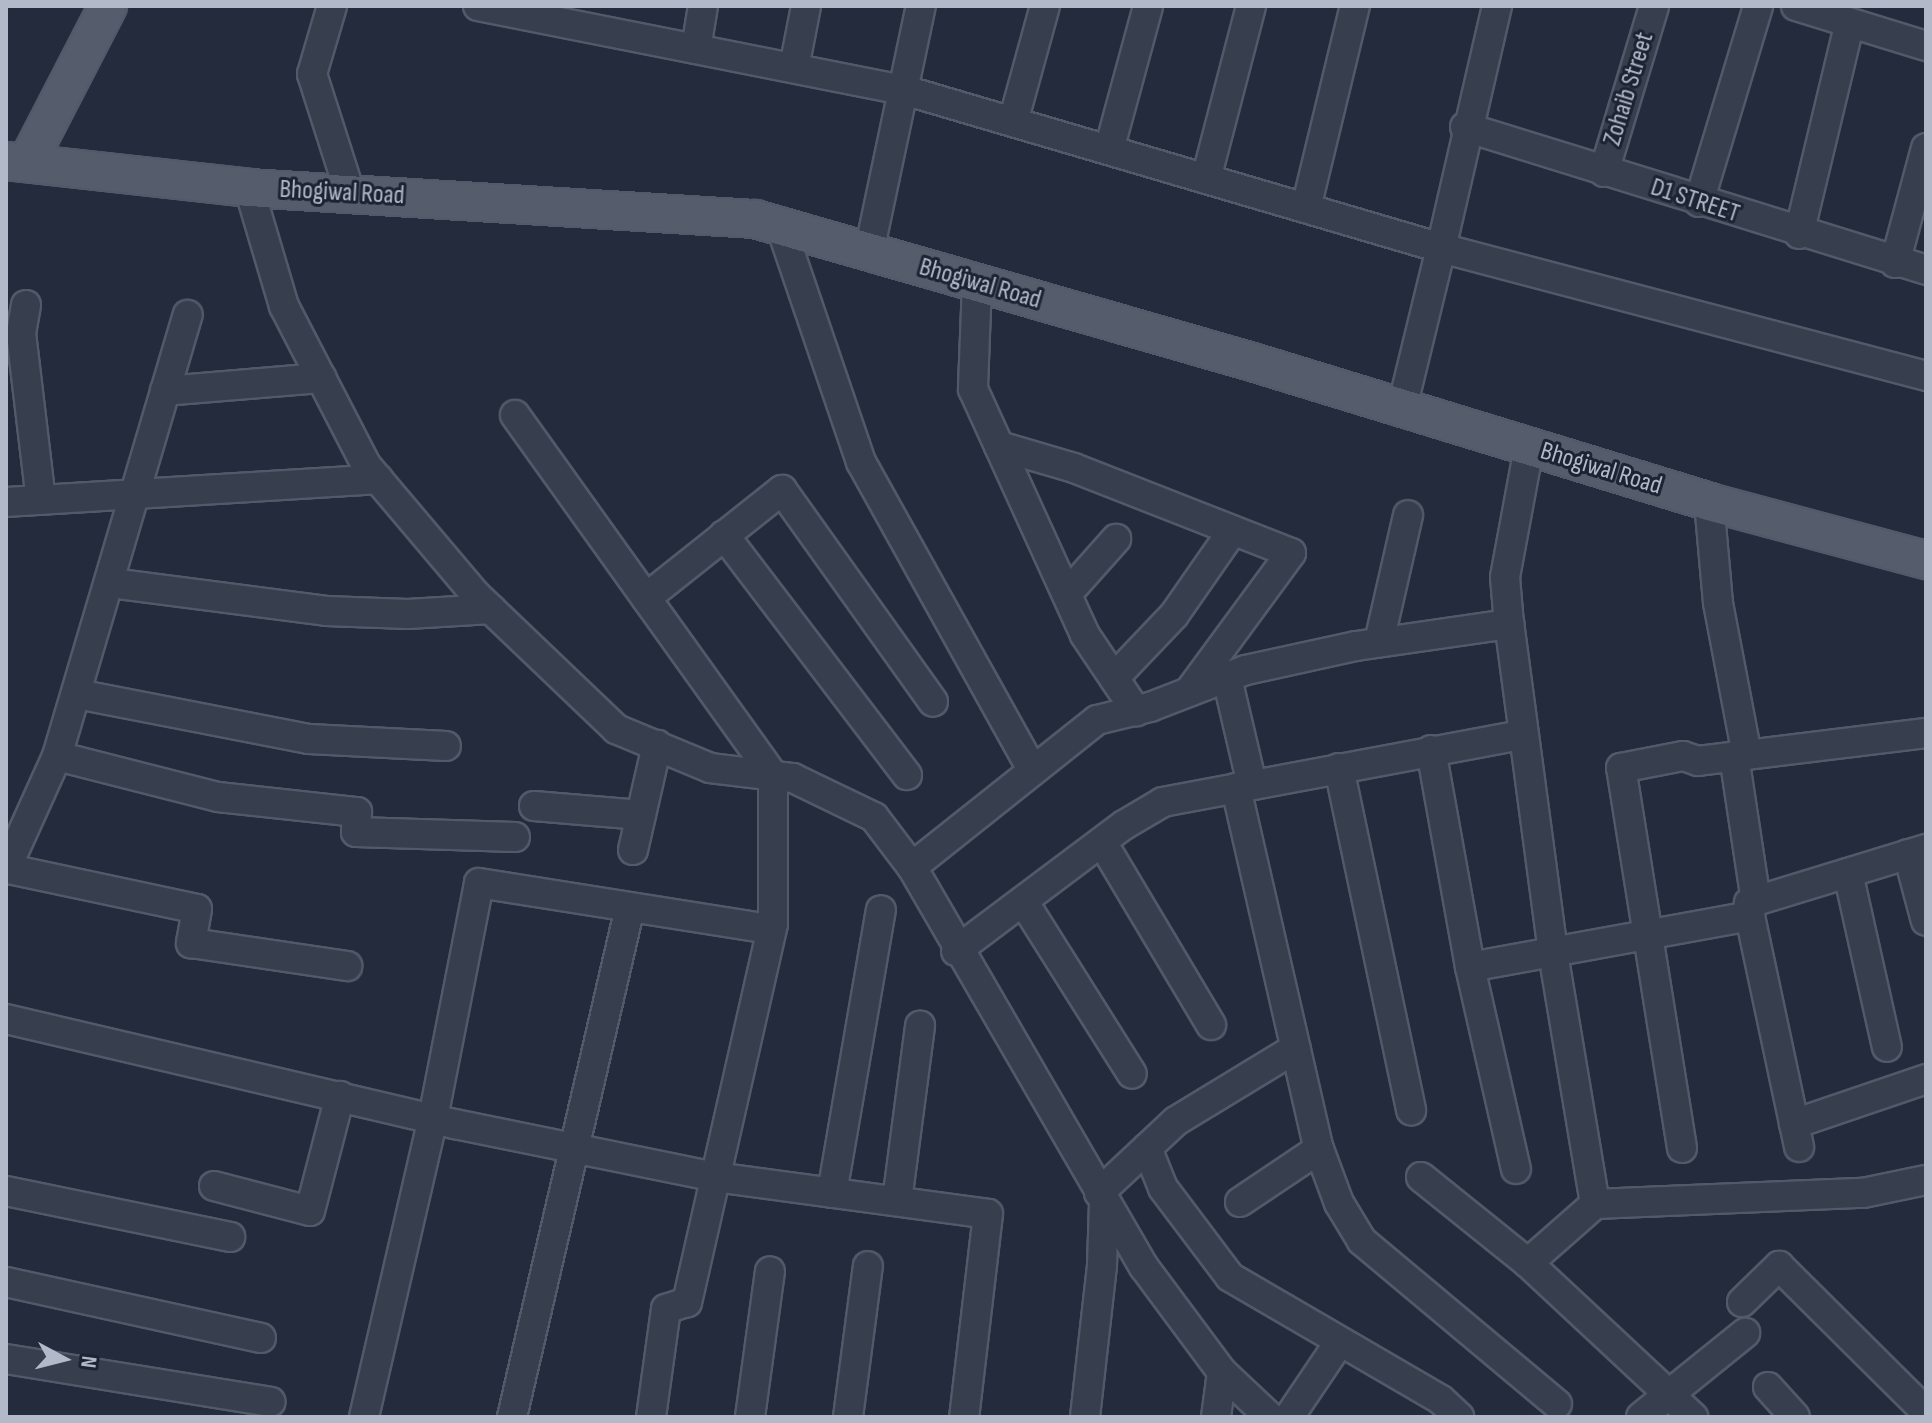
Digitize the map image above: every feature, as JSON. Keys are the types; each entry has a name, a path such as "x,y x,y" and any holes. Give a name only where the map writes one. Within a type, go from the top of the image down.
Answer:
{"main road":[{"path":"17,161 108,6"},
{"name":"Bhogiwal Road","path":"17,161 249,188 755,219 1402,408 1709,502 1926,560"}],"street":[{"path":"332,6 312,74 350,193"},
{"path":"696,49 703,6"},
{"path":"794,68 806,6"},
{"path":"869,252 921,6"},
{"path":"1013,122 1045,6"},
{"path":"1109,150 1148,6"},
{"path":"1206,179 1251,6"},
{"path":"1306,208 1355,6"},
{"path":"1402,408 1441,248 1465,127 1497,6"},
{"name":"Zohaib Street","path":"1604,172 1654,6"},
{"path":"1699,202 1758,6"},
{"path":"1796,6 1849,26 1926,46"},
{"path":"495,8 602,18 696,49 904,90 1441,248 1926,376"},
{"path":"1799,234 1849,26"},
{"name":"D1 STREET","path":"1465,127 1799,234 1926,270"},
{"path":"1895,263 1926,148"},
{"path":"249,188 284,306 378,479 491,609 616,729 710,768 793,778 874,817 912,867 956,951 1144,1267 1222,1372 1270,1417"},
{"path":"781,227 861,462 1032,769"},
{"path":"977,283 973,389 1067,594 1136,711"},
{"path":"26,305 21,333 41,500"},
{"path":"188,315 134,492 111,583 57,756 7,869 197,909 191,943 347,966"},
{"path":"165,391 321,378"},
{"path":"515,415 773,776 771,929 687,1302 666,1309 651,1417"},
{"path":"999,446 1074,468 1291,553 1189,692"},
{"path":"1529,447 1505,577 1509,624 1521,735 1553,952 1595,1204"},
{"path":"6,502 378,479"},
{"path":"646,598 782,490 933,702"},
{"path":"1709,502 1718,603 1741,755 1753,908 1797,1136 1926,1079"},
{"path":"1379,642 1408,515"},
{"path":"1114,678 1174,615 1233,530"},
{"path":"724,535 907,775"},
{"path":"1067,594 1116,539"},
{"path":"111,583 326,611 408,614 491,609"},
{"path":"912,867 1097,720 1136,711 1227,678 1379,642 1509,624"},
{"path":"1227,678 1244,786 1296,1048 1319,1149 1339,1203 1362,1241 1557,1404"},
{"path":"77,694 309,739 446,746"},
{"path":"1682,1148 1652,934 1621,768 1683,756 1698,761 1926,733"},
{"path":"956,951 1102,842 1163,802 1521,735"},
{"path":"633,850 657,745"},
{"path":"1431,750 1470,967 1516,1169"},
{"path":"57,756 218,797 357,812 356,832 515,837"},
{"path":"1339,768 1411,1111"},
{"path":"534,806 641,815"},
{"path":"1102,842 1211,1025"},
{"path":"1470,967 1652,934 1753,908 1917,851 1926,921"},
{"path":"1848,873 1887,1047"},
{"path":"364,1417 433,1118 479,883 771,929"},
{"path":"1023,901 1132,1074"},
{"path":"512,1417 630,907"},
{"path":"832,1193 881,910"},
{"path":"6,1019 433,1118 715,1177 988,1214 964,1417"},
{"path":"897,1201 920,1026"},
{"path":"1085,1417 1102,1266 1101,1197 1176,1121 1296,1048"},
{"path":"214,1186 310,1211 340,1096"},
{"path":"1147,1148 1163,1188 1230,1277 1339,1343 1442,1411"},
{"path":"1240,1202 1319,1149"},
{"path":"1421,1177 1528,1263 1693,1417"},
{"path":"1528,1263 1595,1204 1863,1193 1926,1182"},
{"path":"6,1191 230,1237"},
{"path":"848,1417 868,1266"},
{"path":"1742,1302 1779,1266 1926,1412"},
{"path":"750,1417 770,1271"},
{"path":"6,1282 261,1338"},
{"path":"1641,1417 1745,1333"},
{"path":"1289,1417 1339,1343"},
{"path":"6,1359 271,1402"},
{"path":"1216,1417 1222,1372"},
{"path":"1768,1387 1795,1417"}]}
